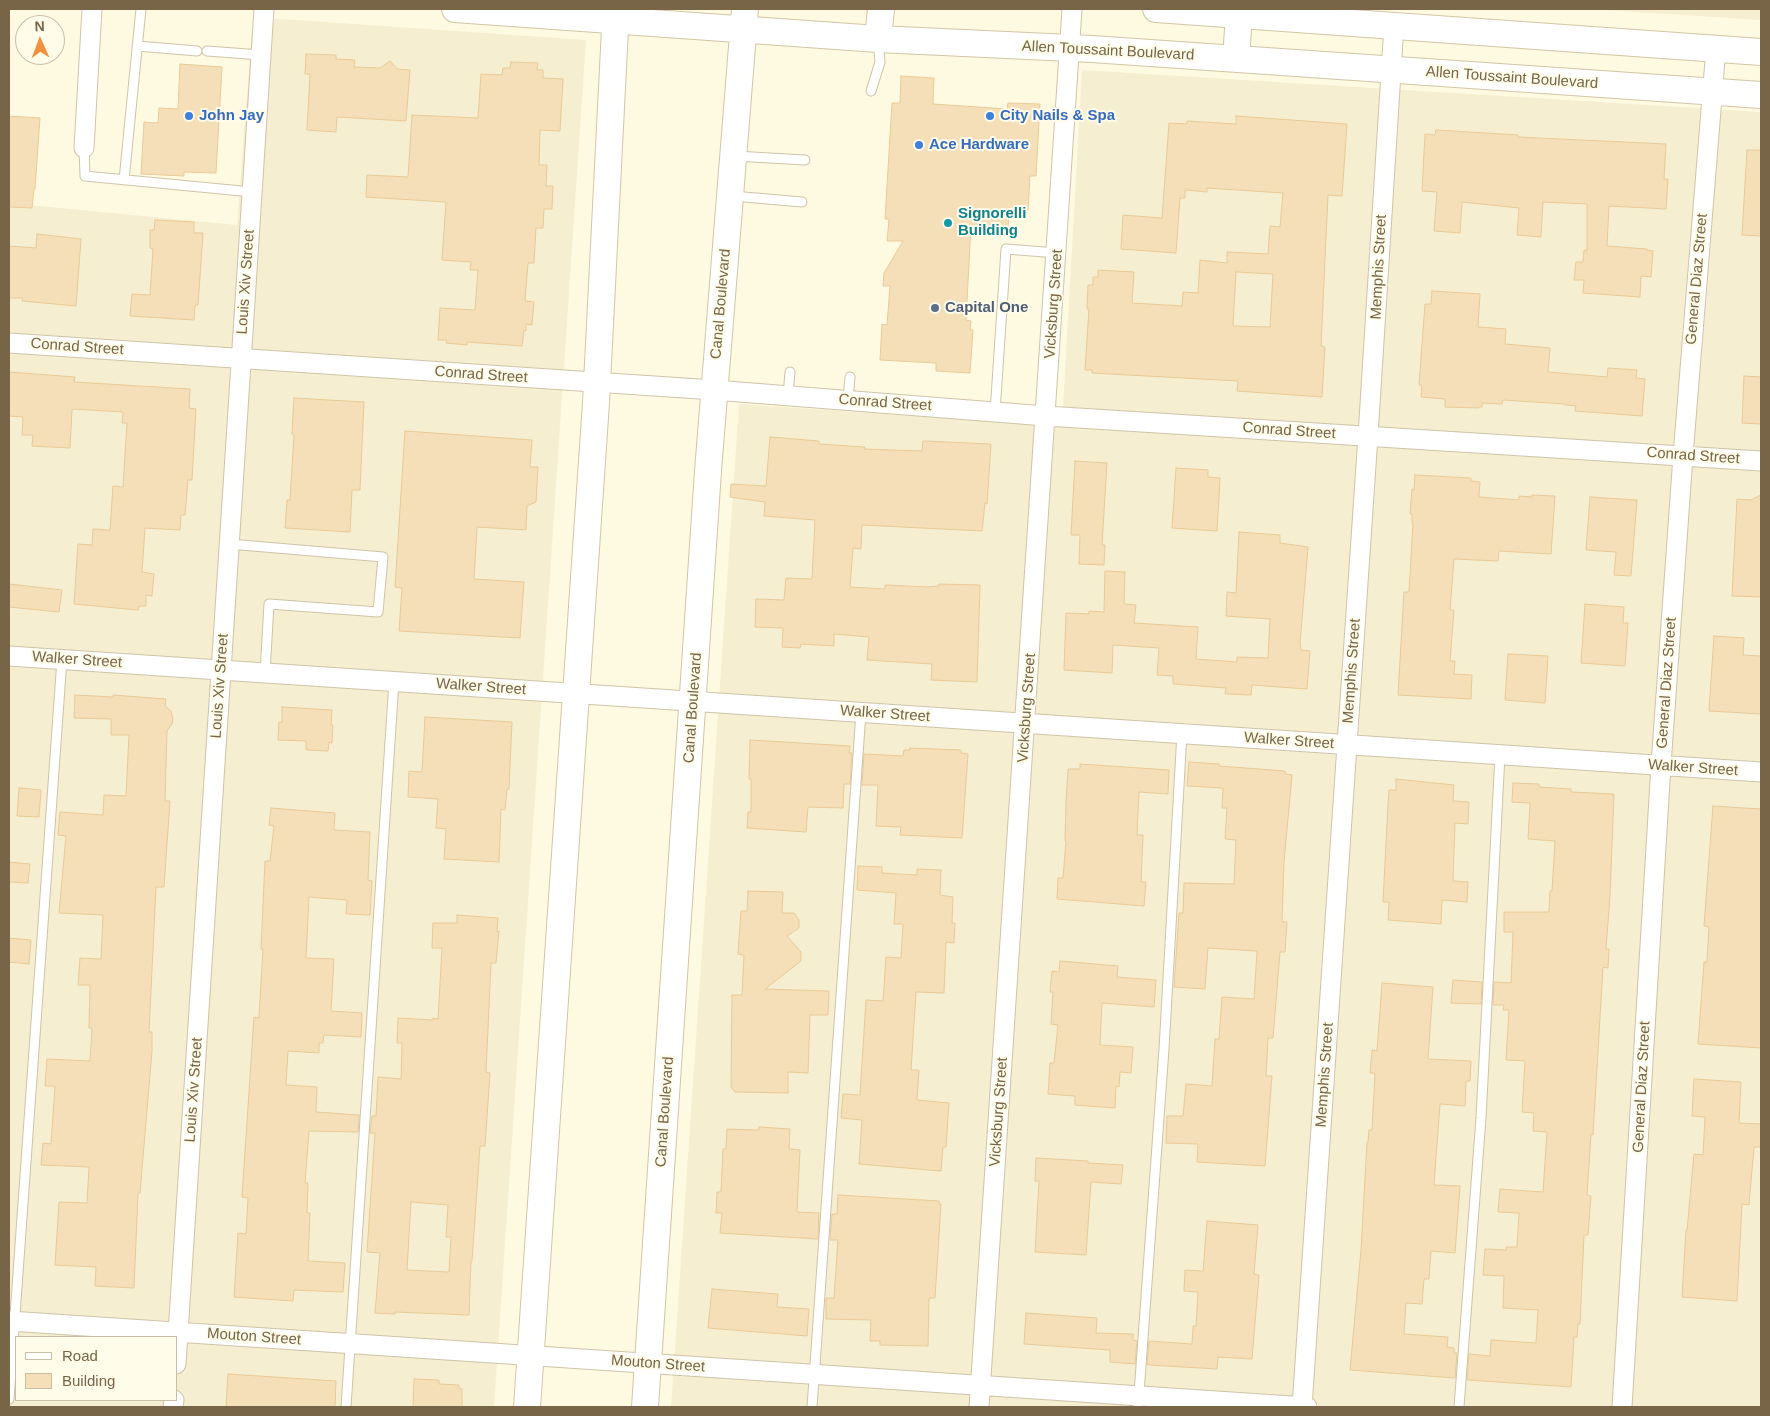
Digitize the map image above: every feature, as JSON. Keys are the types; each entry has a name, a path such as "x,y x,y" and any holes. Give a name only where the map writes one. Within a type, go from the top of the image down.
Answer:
{"main road":[{"name":"Allen Toussaint Boulevard","path":"455,9 744,19 878,38 1070,48 1761,95"},
{"path":"878,38 881,9"},
{"path":"1156,9 1394,24 1761,52"},
{"path":"1236,59 1239,14"},
{"path":"527,1407 597,383 616,15"},
{"name":"Canal Boulevard","path":"645,1407 714,390 744,19"}],"street":[{"path":"84,148 92,9"},
{"name":"Louis Xiv Street","path":"178,1336 264,9"},
{"name":"Vicksburg Street","path":"979,1407 1072,9"},
{"name":"Memphis Street","path":"1302,1407 1394,24"},
{"name":"General Diaz Street","path":"1622,1407 1682,456 1716,48"},
{"name":"Conrad Street","path":"9,342 714,390 1046,416 1761,461"},
{"name":"Walker Street","path":"9,656 1761,772"},
{"name":"Mouton Street","path":"11,1321 981,1386 1139,1402 1307,1407"}],"lane":[{"path":"124,180 141,9"},
{"path":"871,91 880,62 878,38"},
{"path":"137,46 197,50"},
{"path":"207,51 260,55"},
{"path":"84,148 85,176 252,192"},
{"path":"733,156 805,160"},
{"path":"730,196 802,202"},
{"path":"994,412 1006,249 1057,253"},
{"path":"788,396 790,372"},
{"path":"848,400 850,377"},
{"path":"229,544 383,557 378,612 270,604 264,673"},
{"path":"9,1399 11,1321 62,659"},
{"path":"346,1407 394,681"},
{"path":"812,1407 861,712"},
{"path":"1139,1402 1164,1050 1182,734"},
{"path":"1459,1407 1481,1118 1500,755"}],"shaded area":[{"path":"1588,9 1761,9 1761,20"},
{"path":"253,17 586,40 494,1407 9,1407 9,203 237,225"},
{"path":"1082,70 1761,112 1761,1407 671,1407 739,404 1062,426"}],"building":[{"path":"306,54 336,55 336,59 355,60 354,67 380,68 390,61 397,69 410,70 406,121 337,117 336,132 307,130 310,74 305,74"},
{"path":"511,62 538,63 537,70 543,70 543,78 563,79 560,131 540,130 539,165 547,165 546,186 553,186 552,209 544,209 543,228 536,228 534,263 528,263 525,301 534,302 532,325 526,324 522,346 467,342 467,345 446,343 447,340 438,340 440,308 475,310 478,270 470,270 471,262 442,260 446,202 366,197 367,175 408,177 412,115 478,118 481,74 502,75 503,68 510,68"},
{"name":"John Jay","path":"180,64 222,67 216,173 184,172 184,176 141,174 144,122 158,123 159,108 178,109"},
{"name":"Signorelli Building","path":"901,76 934,78 933,104 1007,109 1008,103 1040,104 1036,176 1030,176 1028,211 1009,210 1008,228 971,226 966,320 971,321 970,330 973,330 970,373 936,371 936,363 880,360 882,324 887,325 890,286 883,286 884,273 903,241 887,241 889,219 885,219 892,103 900,103"},
{"path":"9,116 40,118 32,208 9,207"},
{"path":"1236,116 1347,124 1342,196 1328,195 1321,346 1325,347 1322,397 1237,391 1238,381 1092,373 1092,370 1085,370 1089,309 1087,309 1088,285 1093,285 1093,277 1098,277 1098,270 1134,272 1132,303 1182,306 1183,292 1198,293 1200,260 1227,263 1227,252 1268,254 1270,226 1280,227 1283,193 1207,188 1207,192 1185,190 1185,198 1180,198 1176,253 1121,249 1123,215 1162,218 1169,123 1187,124 1187,121 1236,124","holes":["1236,272 1273,274 1270,327 1233,326"]},
{"path":"1436,130 1518,135 1518,137 1666,144 1664,179 1668,179 1666,209 1609,206 1607,246 1653,251 1651,277 1641,276 1640,297 1583,293 1584,280 1574,280 1576,262 1583,262 1584,250 1587,251 1587,204 1543,202 1541,237 1517,235 1519,208 1462,202 1460,233 1434,231 1437,192 1422,191 1425,134 1435,135"},
{"path":"1747,150 1761,150 1761,236 1742,235"},
{"path":"155,220 194,222 194,233 203,233 198,305 195,305 194,320 130,316 132,294 150,295 153,249 150,248 150,230 154,230"},
{"path":"37,234 81,239 76,306 22,301 23,298 9,298 9,246 36,248"},
{"path":"1432,291 1480,294 1478,327 1506,329 1505,344 1550,348 1548,372 1607,377 1608,368 1637,370 1636,378 1645,379 1642,416 1575,411 1576,406 1565,404 1503,400 1502,404 1482,403 1482,407 1479,408 1445,407 1445,399 1421,397 1422,385 1419,385 1425,304 1431,304"},
{"path":"9,372 75,377 74,382 190,389 189,408 196,409 192,480 188,480 185,515 181,515 180,530 145,528 142,572 154,574 152,596 146,595 146,606 139,606 138,610 74,604 78,544 92,545 93,529 110,530 113,486 123,487 127,423 122,423 123,412 73,409 70,448 32,446 33,435 22,435 23,417 9,416"},
{"path":"1744,376 1761,377 1761,424 1742,423"},
{"path":"294,398 364,402 360,490 352,490 350,532 285,528 287,500 290,500"},
{"path":"405,431 532,440 530,467 538,467 536,502 527,506 526,530 477,527 474,579 524,582 520,638 399,631 402,588 395,587"},
{"path":"770,437 819,441 819,444 865,447 864,449 922,451 923,441 991,444 987,504 985,503 982,531 862,525 861,549 853,548 850,587 885,589 885,585 928,587 939,586 939,584 980,585 977,682 931,680 932,664 867,660 869,637 834,634 834,646 801,644 800,648 782,647 783,628 755,627 756,599 784,600 786,578 812,579 815,520 764,516 765,502 730,497 731,484 766,486"},
{"path":"1075,461 1107,463 1102,545 1105,545 1104,565 1079,564 1080,535 1071,535"},
{"path":"1176,468 1208,470 1208,477 1220,478 1217,531 1172,528"},
{"path":"1415,475 1471,478 1471,481 1480,482 1479,497 1519,500 1519,496 1555,496 1551,554 1499,551 1498,561 1454,559 1450,610 1454,610 1450,661 1455,661 1454,674 1472,675 1471,699 1398,695 1404,592 1409,592 1413,523 1412,514 1410,514"},
{"path":"1761,495 1761,597 1732,596 1737,499 1751,500"},
{"path":"1590,497 1637,500 1631,576 1614,575 1616,552 1586,550"},
{"path":"1239,532 1280,535 1280,543 1308,547 1300,643 1301,650 1310,651 1307,689 1252,685 1251,695 1225,694 1226,688 1173,684 1173,676 1157,675 1159,648 1113,645 1112,673 1064,670 1066,613 1089,614 1089,611 1104,612 1105,571 1125,572 1124,604 1136,605 1134,623 1198,627 1196,659 1237,662 1237,657 1268,658 1270,619 1226,616 1227,592 1236,593"},
{"path":"9,584 62,590 59,612 9,607"},
{"path":"1585,604 1624,607 1623,623 1628,623 1625,666 1581,663"},
{"path":"1714,636 1744,638 1743,655 1761,656 1761,714 1709,711"},
{"path":"1508,654 1548,656 1545,703 1505,700"},
{"path":"75,695 113,697 113,695 166,699 165,706 171,711 173,719 167,731 165,801 170,801 164,887 156,887 149,1032 152,1032 152,1051 140,1193 138,1193 134,1288 95,1286 96,1267 55,1265 59,1202 87,1203 89,1167 41,1165 43,1143 51,1144 55,1086 45,1086 47,1059 90,1061 92,1028 89,1028 90,985 78,985 80,958 101,959 103,915 59,913 66,836 58,835 60,812 103,815 104,795 126,796 129,735 111,735 111,719 74,718"},
{"path":"282,707 332,710 332,743 329,742 328,751 306,750 306,741 278,740 279,722 282,722"},
{"path":"425,717 512,722 509,789 507,789 505,810 501,809 499,862 444,859 446,829 436,828 438,799 408,797 409,771 422,772"},
{"path":"750,740 850,746 849,753 852,753 850,784 844,784 843,808 808,807 806,832 747,828 748,812 751,812 751,779 749,779"},
{"path":"910,748 961,750 961,753 968,754 962,838 900,835 901,827 876,826 878,785 862,785 864,754 903,756 904,750 910,750"},
{"path":"1189,762 1285,771 1285,774 1292,775 1284,862 1282,922 1287,922 1285,952 1280,952 1273,1038 1268,1038 1266,1076 1272,1076 1265,1166 1197,1162 1198,1144 1166,1143 1167,1116 1183,1116 1186,1084 1212,1086 1215,1039 1219,1039 1222,997 1254,999 1257,951 1208,948 1205,989 1174,987 1179,913 1183,913 1184,883 1234,884 1236,840 1225,839 1227,808 1222,808 1223,788 1187,786"},
{"path":"1080,764 1169,770 1168,794 1139,792 1137,835 1143,835 1141,882 1146,882 1144,906 1057,899 1058,878 1063,878 1068,769 1080,769"},
{"path":"1396,779 1454,785 1453,801 1469,802 1468,824 1455,823 1453,881 1468,882 1467,902 1442,900 1441,924 1388,920 1389,902 1383,902 1388,804 1389,790 1396,790"},
{"path":"1513,783 1539,784 1539,787 1571,789 1571,792 1614,794 1606,949 1609,949 1608,968 1603,967 1593,1135 1591,1134 1587,1195 1591,1196 1588,1235 1584,1235 1580,1324 1578,1324 1577,1337 1574,1337 1571,1387 1467,1379 1469,1354 1490,1356 1491,1340 1536,1343 1538,1310 1503,1308 1504,1276 1483,1275 1485,1249 1506,1250 1506,1247 1517,1247 1519,1213 1498,1212 1500,1189 1543,1192 1547,1132 1533,1131 1534,1113 1522,1112 1525,1061 1506,1060 1509,1010 1503,1010 1504,1005 1493,1005 1494,982 1511,983 1513,932 1504,932 1504,912 1549,912 1550,891 1552,891 1555,841 1528,839 1530,803 1512,802"},
{"path":"19,788 41,790 39,817 17,816"},
{"path":"1713,806 1761,809 1761,1048 1698,1044 1704,962 1707,962 1709,927 1704,926"},
{"path":"271,808 335,813 334,830 370,832 368,880 372,881 370,915 346,914 347,900 309,897 306,958 334,959 331,1011 362,1013 361,1037 324,1035 323,1043 319,1043 319,1053 288,1051 286,1085 317,1087 316,1112 359,1115 358,1132 309,1131 305,1183 308,1183 307,1213 310,1213 308,1261 345,1263 343,1292 294,1290 293,1301 234,1297 238,1233 246,1234 248,1198 242,1197 254,1017 259,1018 265,861 270,861 274,826 269,825"},
{"path":"9,862 30,864 28,883 9,882"},
{"path":"858,866 882,867 882,873 917,875 917,869 941,870 940,895 953,897 952,923 955,923 954,943 946,942 944,993 916,992 911,1070 919,1070 917,1100 949,1103 946,1147 943,1147 941,1171 859,1164 862,1120 841,1118 843,1094 860,1095 866,1000 883,1001 886,957 901,958 903,924 894,924 896,893 857,890"},
{"path":"748,891 783,892 782,913 794,913 799,920 799,928 787,936 801,952 801,961 765,989 829,991 828,1015 810,1015 808,1073 788,1072 788,1093 735,1092 731,1087 732,995 742,995 744,955 738,954 741,911 747,911"},
{"path":"457,915 498,918 497,932 499,931 496,963 491,963 486,1072 490,1073 485,1146 480,1146 471,1261 469,1315 375,1313 380,1253 367,1252 375,1133 370,1133 372,1116 376,1116 378,1077 401,1079 402,1043 397,1043 398,1018 438,1019 442,948 432,948 433,923 457,923","holes":["411,1202 448,1205 446,1237 451,1237 449,1272 407,1270"]},
{"path":"9,938 31,940 29,964 9,962"},
{"path":"1060,961 1118,966 1117,977 1156,980 1154,1007 1102,1003 1100,1045 1133,1047 1131,1073 1120,1072 1119,1087 1116,1086 1115,1108 1075,1105 1075,1096 1048,1094 1050,1063 1054,1063 1058,1025 1051,1024 1053,992 1050,992 1052,971 1059,972"},
{"path":"1453,980 1482,982 1481,1004 1451,1003"},
{"path":"1382,983 1433,987 1428,1059 1471,1061 1470,1081 1466,1081 1465,1106 1440,1104 1434,1185 1460,1186 1455,1253 1431,1251 1429,1279 1424,1279 1422,1304 1406,1303 1404,1334 1448,1337 1447,1347 1454,1348 1454,1353 1457,1353 1455,1378 1350,1370 1361,1250 1367,1142 1369,1130 1372,1130 1375,1073 1370,1073 1372,1050 1377,1051"},
{"path":"1694,1079 1741,1082 1739,1123 1761,1124 1761,1147 1754,1147 1749,1205 1742,1204 1737,1301 1682,1297 1686,1230 1694,1154 1703,1155 1705,1117 1692,1116"},
{"path":"759,1127 790,1129 789,1149 800,1150 797,1212 819,1213 818,1239 720,1233 722,1213 716,1213 717,1192 721,1192 723,1149 726,1149 727,1129 759,1130"},
{"path":"1036,1158 1123,1165 1121,1184 1091,1182 1086,1255 1035,1252 1039,1181 1035,1181"},
{"path":"838,1195 939,1201 939,1204 941,1204 935,1298 929,1298 928,1346 880,1345 880,1341 870,1341 871,1320 826,1319 826,1298 834,1298 838,1240 830,1240 832,1214 837,1214"},
{"path":"1207,1221 1258,1225 1254,1274 1259,1275 1252,1359 1218,1357 1217,1369 1149,1365 1147,1364 1149,1341 1192,1344 1193,1326 1196,1326 1198,1292 1184,1291 1185,1270 1203,1271"},
{"path":"712,1289 778,1294 777,1307 809,1309 807,1336 708,1328"},
{"path":"1026,1313 1097,1318 1096,1333 1133,1334 1133,1340 1137,1341 1135,1364 1110,1362 1110,1350 1024,1344"},
{"path":"228,1374 336,1381 335,1407 226,1407"},
{"path":"414,1379 439,1380 439,1384 459,1385 459,1388 462,1389 462,1407 413,1407"}],"place":[{"name":"John Jay","path":"189,116"},
{"name":"City Nails & Spa","path":"990,116"},
{"name":"Ace Hardware","path":"919,145"},
{"name":"Signorelli Building","path":"948,223"},
{"name":"Capital One","path":"935,308"}]}
